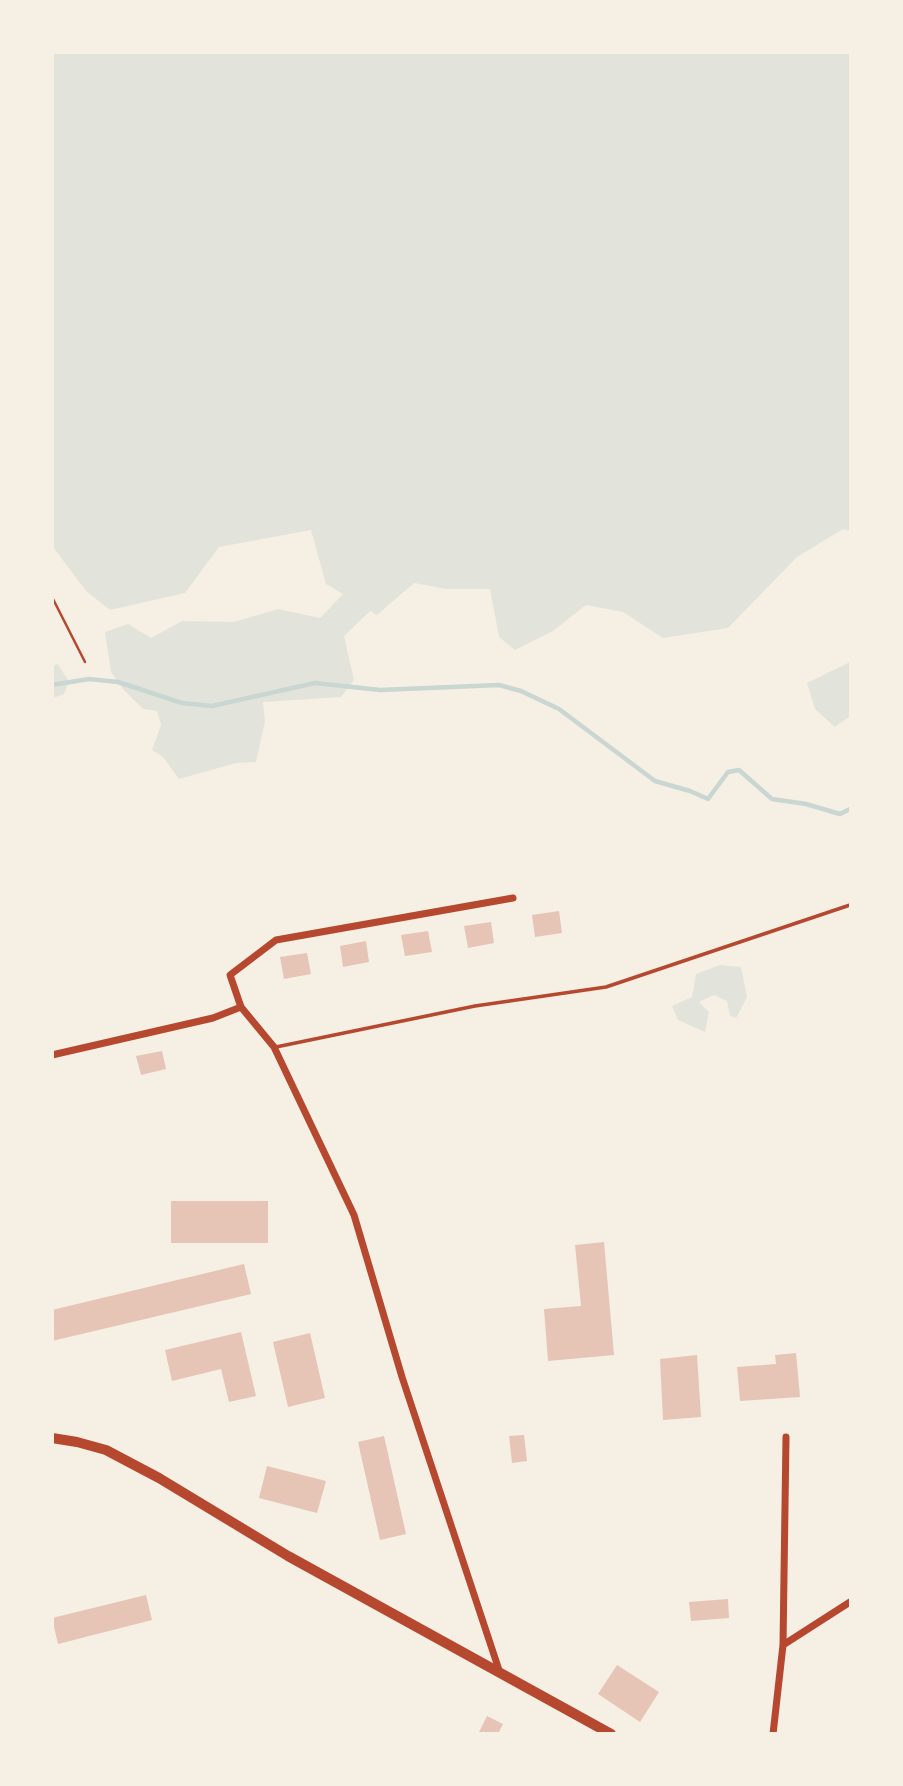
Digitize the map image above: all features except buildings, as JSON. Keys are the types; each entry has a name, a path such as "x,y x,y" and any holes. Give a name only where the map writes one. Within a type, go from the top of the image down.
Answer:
{"street":[{"path":"499,1670 402,1377 354,1215 274,1047 241,1007 230,975 276,940 513,898"},
{"path":"52,1055 213,1018 241,1007"},
{"path":"773,1734 783,1645 786,1437"},
{"path":"52,1438 77,1441 106,1450 159,1478 288,1556 611,1734"},
{"path":"783,1645 850,1602"}],"lane":[{"path":"274,1047 475,1006 606,987 850,905"}],"path":[{"path":"52,597 85,662"}],"shaded area":[{"path":"53,52 850,53 850,531 843,529 797,557 728,628 663,638 623,612 586,605 553,631 515,650 499,637 490,589 447,589 414,583 377,615 370,611 344,636 354,680 341,697 263,702 265,721 256,762 236,763 179,779 163,757 152,750 161,725 157,711 143,709 111,672 105,632 128,624 151,638 182,621 234,622 278,609 320,618 343,594 326,584 311,530 219,547 185,593 110,610 86,591 53,547"},
{"path":"850,662 850,716 835,727 815,709 807,683"},
{"path":"58,664 69,682 64,694 53,698 53,666"},
{"path":"720,965 741,967 747,997 736,1018 730,1016 727,1001 714,995 699,1002 709,1012 705,1032 678,1020 672,1006 692,997 696,974"}],"waterway":[{"path":"52,685 89,679 118,682 182,703 212,706 315,683 380,690 499,685 521,691 559,709 655,781 708,799 728,772 739,770 772,799 806,804 840,814 850,809"}]}
